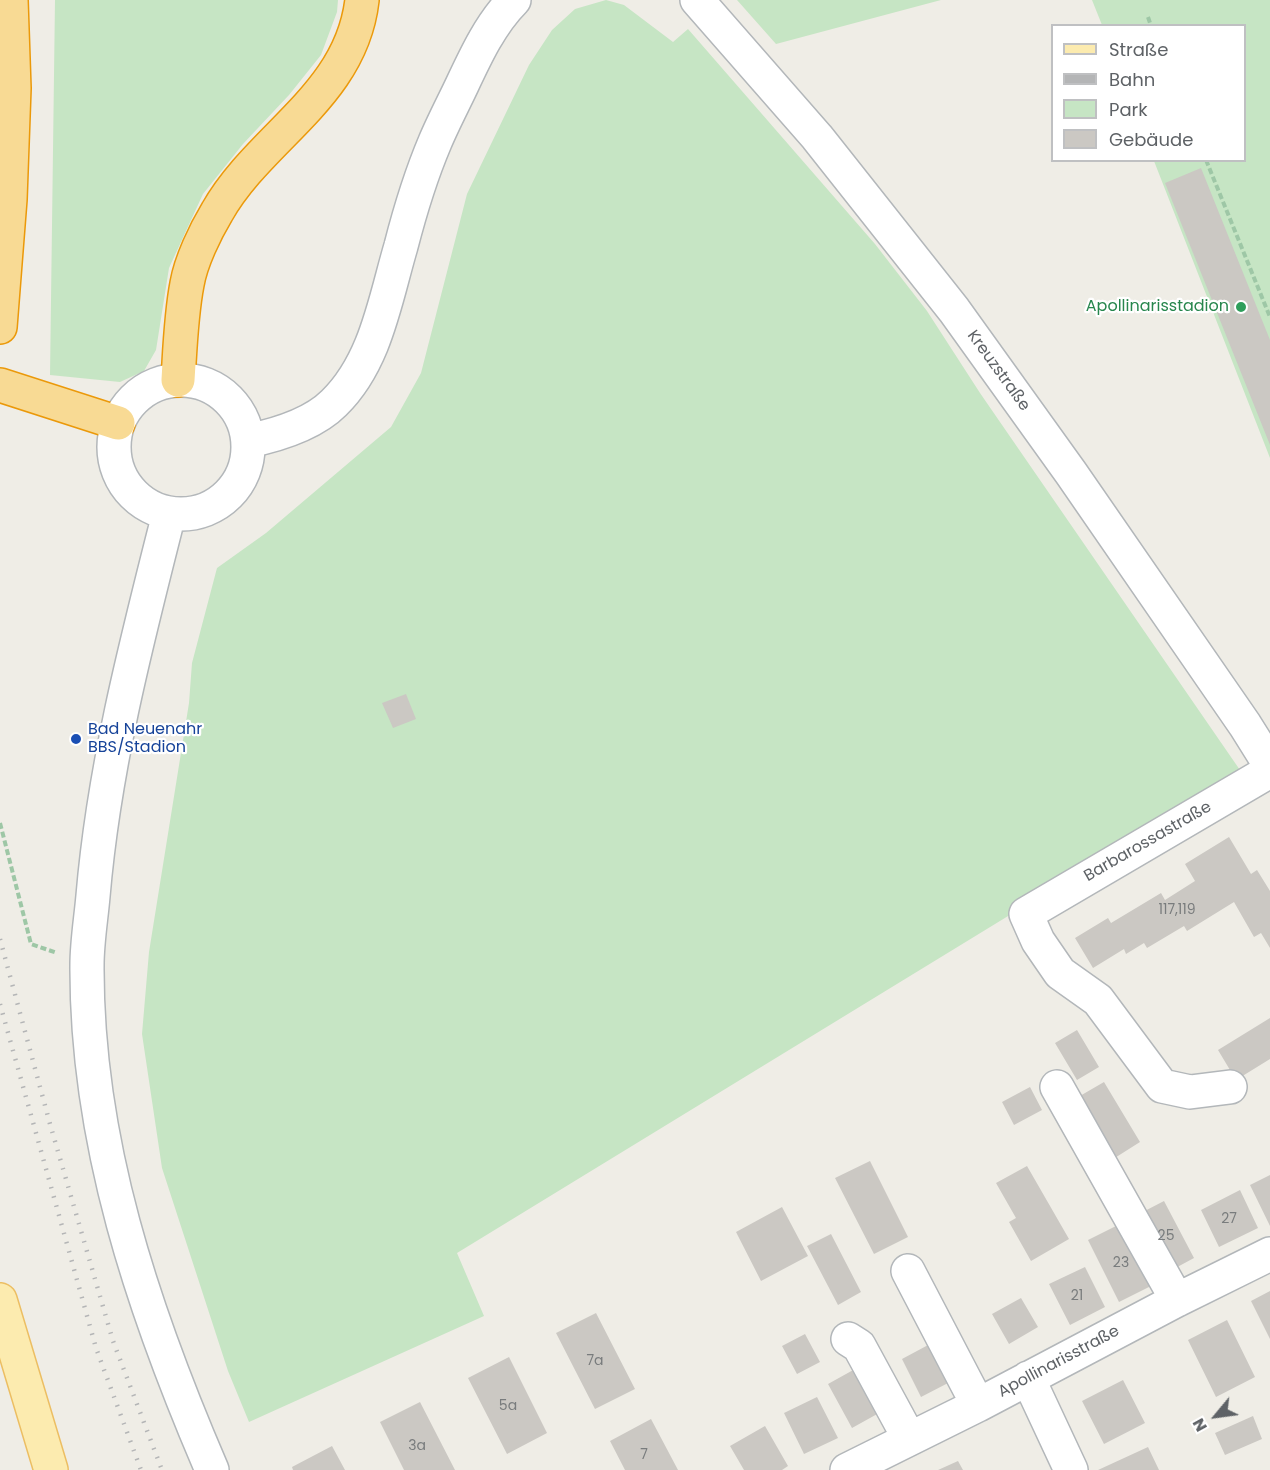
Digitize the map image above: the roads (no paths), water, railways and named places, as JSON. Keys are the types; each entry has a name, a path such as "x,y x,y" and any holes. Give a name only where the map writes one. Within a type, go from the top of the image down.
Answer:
{"highway":[{"path":"2,311 14,88 12,16 22,0"},
{"path":"177,380 187,282 202,242 218,210 239,182 315,101 340,67 354,33 362,0"},
{"path":"0,386 118,423"}],"main road":[{"path":"0,1300 51,1470"}],"street":[{"path":"248,441 275,434 314,417 334,404 351,383 372,346 406,226 434,143 473,61 502,12 514,0"},
{"name":"Kreuzstraße","path":"697,0 817,137 954,310 1071,473 1245,724 1270,765"},
{"path":"177,380 199,382 219,392 239,413 248,441 245,468 239,481 226,497 209,509 196,513 169,514 142,502 122,480 114,452 118,423 124,412 141,393 152,386 177,380"},
{"path":"169,514 114,748 94,875 86,964 89,1024 98,1112 111,1176 140,1280 161,1341 212,1470"},
{"name":"Barbarossastraße","path":"1230,1087 1190,1092 1162,1086 1098,1000 1060,973 1038,941 1026,914 1270,771"},
{"path":"1057,1087 1177,1300"},
{"name":"Apollinarisstraße","path":"847,1470 1270,1254"},
{"path":"908,1271 978,1405"},
{"path":"848,1339 859,1346 909,1438"},
{"path":"1028,1378 1071,1470"}],"railway":[{"path":"0,939 50,1124 113,1341 162,1470"},
{"path":"0,1004 96,1348 141,1470"}],"place":[{"name":"Apollinarisstadion","path":"1241,307"},
{"name":"Bad Neuenahr BBS/Stadion","path":"76,739"}]}
